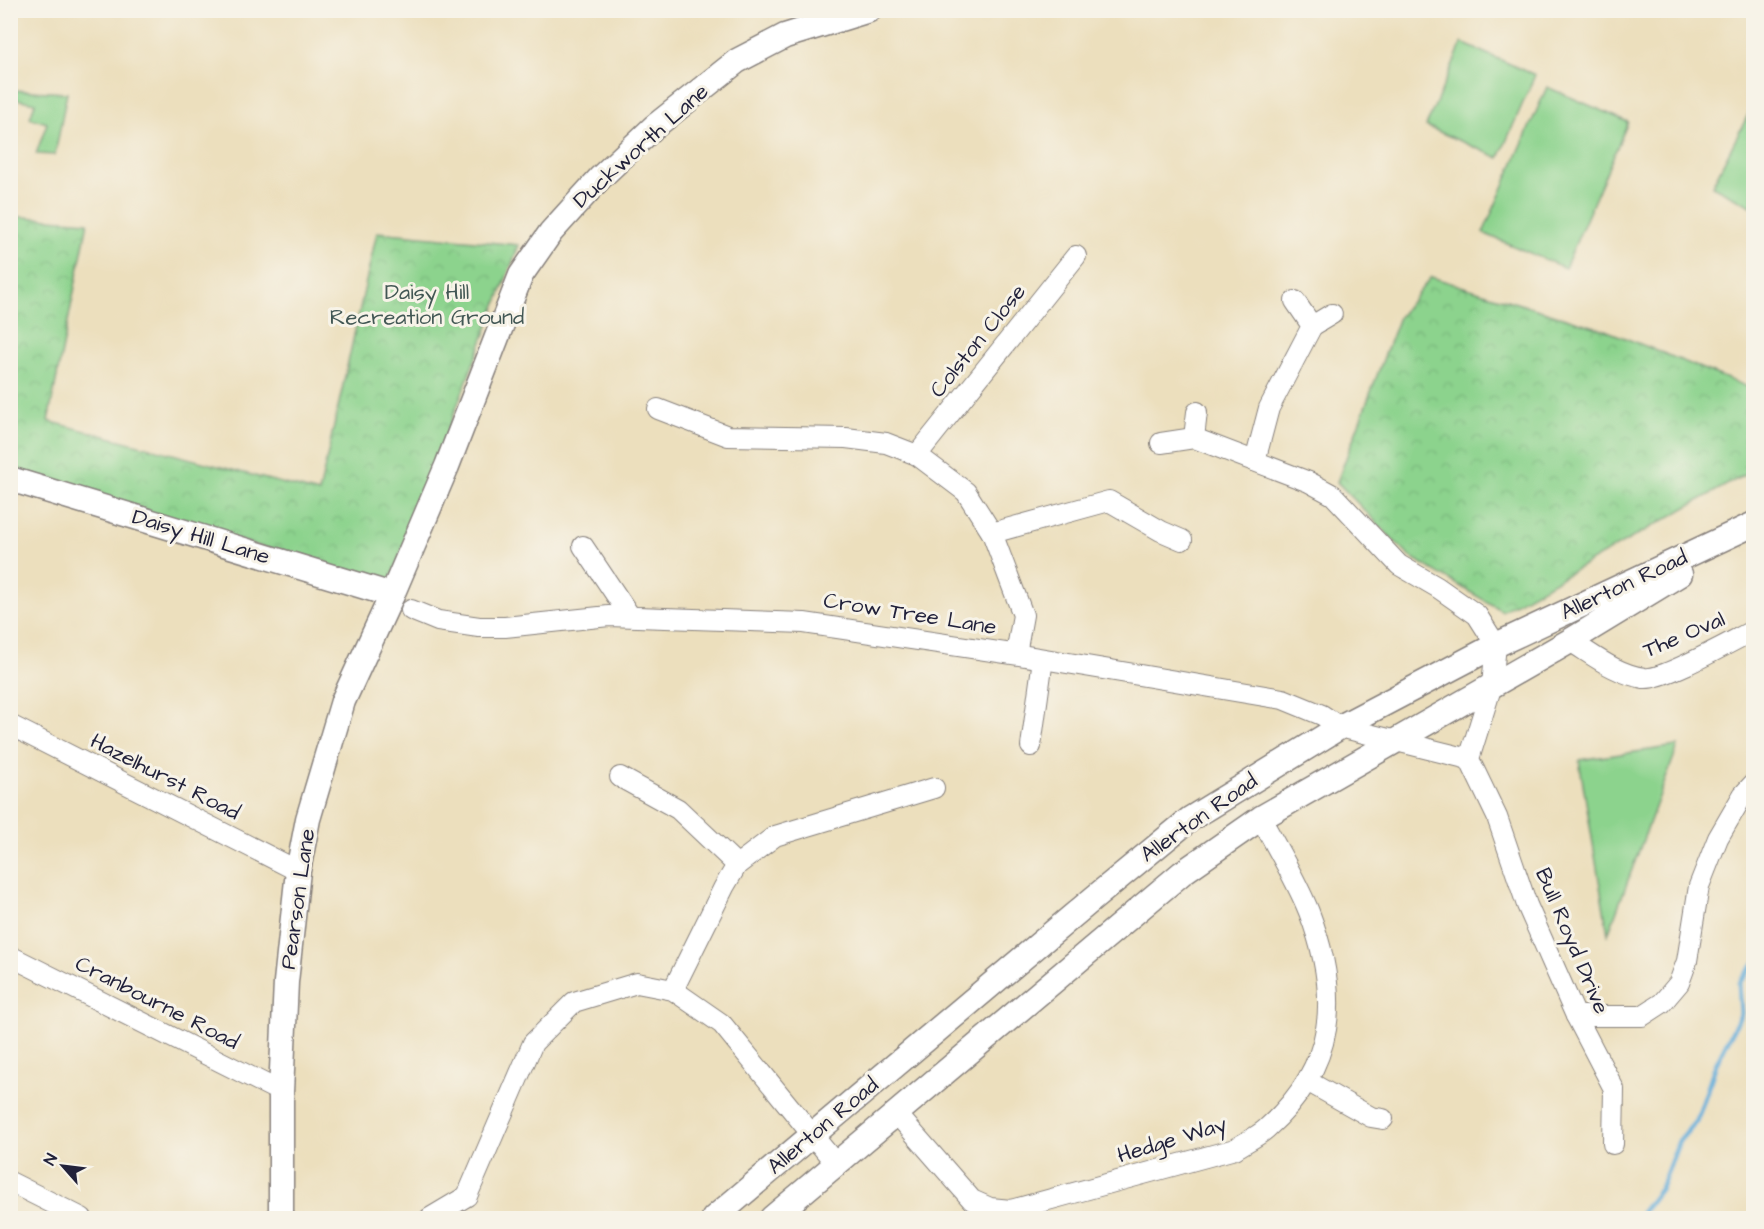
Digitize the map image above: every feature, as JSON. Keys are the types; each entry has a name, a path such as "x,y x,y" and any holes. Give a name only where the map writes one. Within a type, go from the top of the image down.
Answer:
{"street":[{"name":"Duckworth Lane","path":"392,595 447,466 521,274 551,232 600,177 654,128 737,61 785,36 868,10"},
{"name":"Colston Close","path":"917,455 1076,256"},
{"path":"1295,301 1312,326"},
{"path":"1255,460 1269,408 1312,326 1332,314"},
{"path":"658,409 728,436 846,438 886,443 917,455 966,492 992,533 1023,615 1016,654"},
{"path":"1194,438 1197,411"},
{"path":"1161,443 1194,438 1309,482 1333,495 1399,565 1437,587 1477,615 1496,645 1492,685 1469,759 1394,741"},
{"name":"Daisy Hill Lane","path":"10,479 392,595"},
{"path":"992,533 1109,501 1161,531 1182,540"},
{"name":"Allerton Road","path":"714,1218 1084,905 1190,819 1340,727 1496,645 1754,524"},
{"name":"Allerton Road","path":"773,1218 1182,873 1261,818 1570,641 1754,529"},
{"path":"583,546 630,616"},
{"name":"Pearson Lane","path":"281,1218 281,1092 286,982 298,871 308,819 343,701 392,595"},
{"name":"Crow Tree Lane","path":"411,610 438,621 458,626 479,627 505,627 609,616 804,623 1016,654 1283,699 1322,715 1340,727 1394,741"},
{"name":"The Oval","path":"1570,641 1621,672 1647,679 1690,663 1754,630"},
{"path":"1031,746 1043,659"},
{"name":"Hazelhurst Road","path":"10,725 298,871"},
{"name":"Bull Royd Drive","path":"1469,759 1497,818 1527,905 1576,1016 1614,1089 1612,1144"},
{"path":"620,777 678,809 737,865"},
{"path":"1576,1016 1642,1016 1662,1003 1679,983 1688,961 1700,886 1718,838 1743,795 1754,783"},
{"path":"673,990 737,865 775,836 934,788"},
{"name":"Hedge Way","path":"896,1113 972,1200 990,1208 1011,1210 1235,1149 1265,1130 1307,1081 1319,1055 1328,1023 1329,992 1325,962 1308,910 1261,818"},
{"name":"Cranbourne Road","path":"10,956 281,1092"},
{"path":"430,1218 467,1196 532,1043 574,1002 637,983 673,990 722,1024 836,1164"},
{"path":"1307,1081 1371,1116 1383,1119"},
{"path":"10,1182 82,1218"}],"green space":[{"path":"1462,43 1535,75 1499,158 1426,126"},
{"path":"1547,87 1628,122 1565,268 1483,233"},
{"path":"11,90 67,93 55,155 36,154 47,123 30,118 35,103 11,98"},
{"path":"1753,105 1753,207 1712,186"},
{"name":"Daisy Hill Recreation Ground","path":"10,216 88,222 48,421 319,493 377,232 519,245 388,586 11,470"},
{"path":"1431,277 1605,330 1753,389 1753,470 1502,611 1409,556 1337,482 1399,317"},
{"path":"1678,746 1608,934 1579,760"}],"waterway":[{"path":"1638,1218 1661,1188 1679,1141 1697,1120 1716,1064 1741,1014 1739,983 1754,964"}]}
